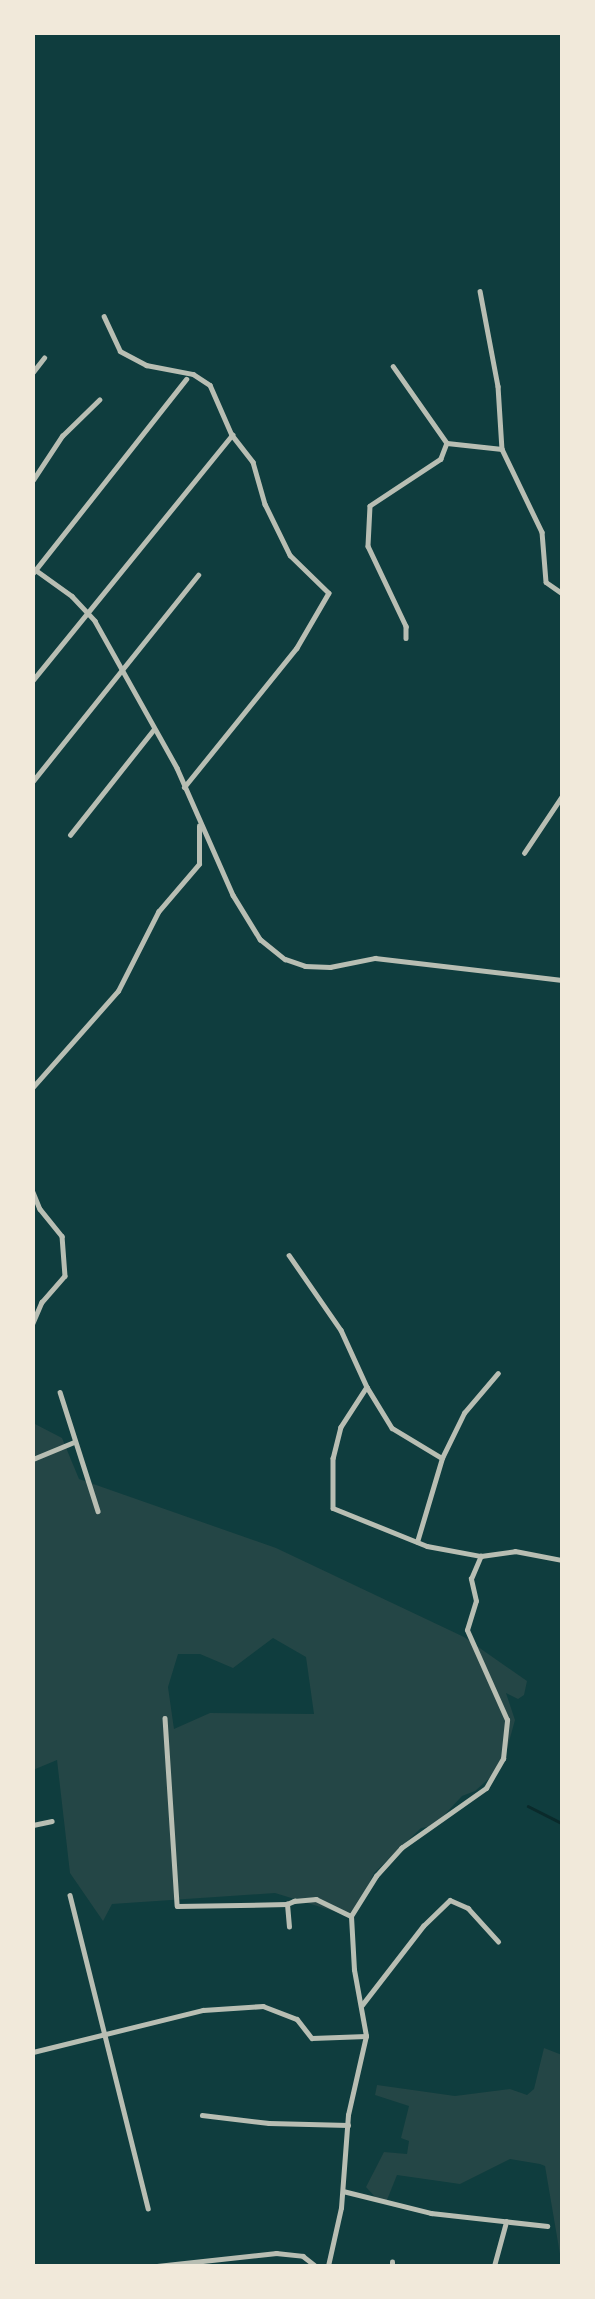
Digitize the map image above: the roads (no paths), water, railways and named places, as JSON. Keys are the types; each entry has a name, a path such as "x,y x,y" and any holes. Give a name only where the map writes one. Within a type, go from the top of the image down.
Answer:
{"street":[{"path":"480,291 498,386 502,449 542,531 546,582 562,593"},
{"path":"104,317 120,351 146,365 193,374 210,385 232,435 253,462 265,505 290,555 329,593 297,648 184,788"},
{"path":"33,372 44,358"},
{"path":"393,366 447,443 502,449"},
{"path":"186,379 34,571 87,611 154,729 184,788 199,825 260,939 285,959 305,966 330,967 375,958 562,980"},
{"path":"33,480 62,436 99,400"},
{"path":"33,680 232,435"},
{"path":"406,638 406,626 368,546 370,506 441,459 447,443"},
{"path":"33,780 198,575"},
{"path":"70,835 154,729"},
{"path":"524,853 562,796"},
{"path":"33,1087 118,991 158,912 199,864 199,825"},
{"path":"33,1192 40,1209 62,1236 65,1276 42,1302 33,1323"},
{"path":"289,1255 341,1330 366,1387 392,1427 442,1458"},
{"path":"417,1542 442,1458 464,1413 498,1373"},
{"path":"366,1387 341,1427 333,1458 333,1508 417,1542 481,1556 514,1551 562,1560"},
{"path":"60,1392 74,1443 98,1511"},
{"path":"33,1459 74,1443"},
{"path":"328,2266 343,2191 348,2125 366,2036 354,1970 351,1916 376,1876 401,1847 486,1788 503,1759 507,1720 467,1630 476,1601 471,1579 481,1556"},
{"path":"165,1718 177,1906 287,1904 316,1899 351,1916"},
{"path":"33,1825 52,1821"},
{"path":"70,1895 148,2208"},
{"path":"362,2006 423,1926 450,1900 468,1908 498,1941"},
{"path":"287,1904 289,1927"},
{"path":"33,2052 203,2010 263,2006 297,2019 312,2038 366,2036"},
{"path":"202,2115 269,2123 348,2125"},
{"path":"343,2191 420,2211 547,2226"},
{"path":"494,2266 506,2222"},
{"path":"157,2266 275,2253 303,2256 316,2266"}],"waterway":[{"path":"528,1806 562,1823"}]}
